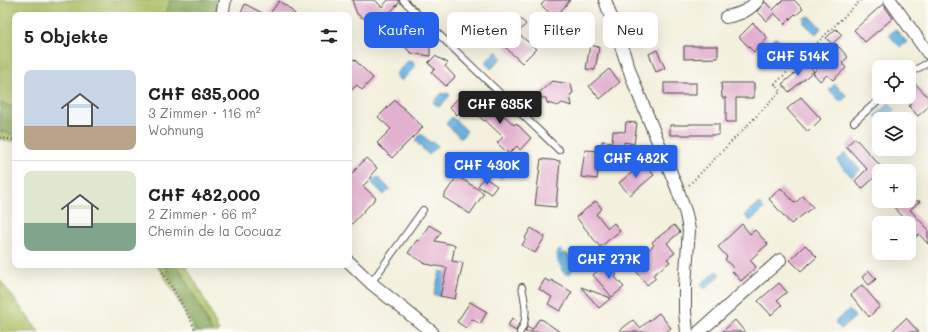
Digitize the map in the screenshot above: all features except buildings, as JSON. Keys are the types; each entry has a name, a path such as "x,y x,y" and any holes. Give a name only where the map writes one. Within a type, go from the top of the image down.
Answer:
{"street":[{"path":"223,12 226,0"},
{"path":"605,0 634,83 680,195 686,214 689,230 685,285 685,312 688,332"},
{"path":"726,17 737,15 749,9 758,0"},
{"path":"890,0 928,53"},
{"path":"699,332 780,260"},
{"path":"352,265 371,283 432,332"}],"lane":[{"path":"403,0 558,150"},
{"path":"916,69 928,63"},
{"path":"854,122 874,104"},
{"path":"371,283 423,210"},
{"path":"520,332 524,326 526,309 522,287"}],"path":[{"path":"680,195 781,91 775,84 861,0"},
{"path":"0,138 12,140"},
{"path":"160,268 181,302 196,332"}],"green space":[{"path":"0,0 220,0 217,12 12,12 12,128 0,124"},
{"path":"170,0 220,0 217,12 167,12"},
{"path":"0,103 12,106 12,134 0,131"},
{"path":"0,131 12,134 12,141 0,139"},
{"path":"159,268 165,268 197,332 194,332 175,294"},
{"path":"165,268 180,269 212,332 197,332"},
{"path":"178,268 187,268 208,306 219,332 212,332 197,300"},
{"path":"0,280 39,332 0,332"}],"water":[{"path":"810,16 821,28 816,34 804,23 804,18"},
{"path":"895,29 907,42 900,47 889,35"},
{"path":"777,38 791,51 785,57 772,44 773,39"},
{"path":"496,51 502,57 491,69 485,63"},
{"path":"408,61 413,62 415,67 401,81 395,75"},
{"path":"835,84 847,96 841,102 829,90"},
{"path":"442,93 448,93 450,95 439,107 433,102"},
{"path":"888,104 890,104 895,110 893,112 879,112"},
{"path":"452,117 467,131 461,138 446,124"},
{"path":"421,134 431,143 433,142 438,146 429,155 415,141"},
{"path":"845,153 860,170 852,177 837,161"},
{"path":"508,160 515,163 501,179 495,173"},
{"path":"377,177 390,189 384,195 371,182"},
{"path":"759,203 764,209 750,221 745,215"},
{"path":"562,253 568,255 571,259 572,271 570,274 565,274 562,271 563,264 560,256"},
{"path":"440,271 448,273 440,296 434,295"},
{"path":"717,271 720,275 705,289 701,284"},
{"path":"849,310 855,317 841,329 835,322"}],"waterway":[{"path":"560,251 558,254 559,262 563,267"}]}
